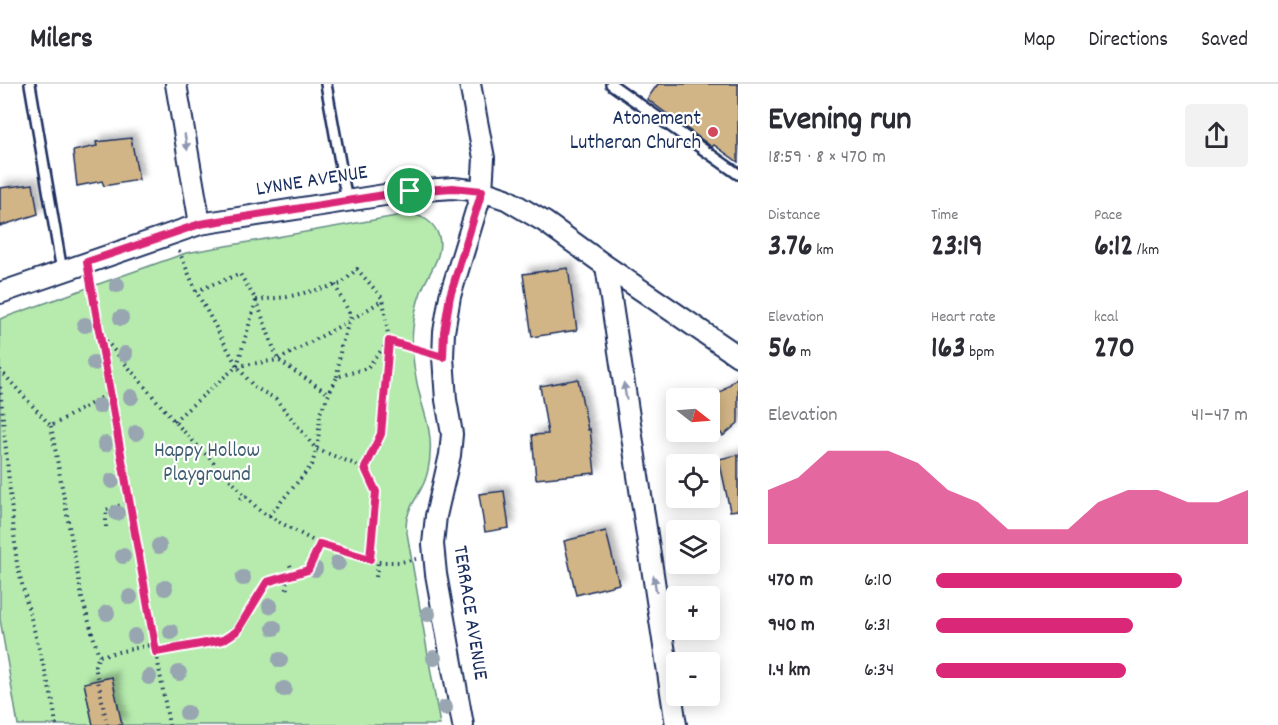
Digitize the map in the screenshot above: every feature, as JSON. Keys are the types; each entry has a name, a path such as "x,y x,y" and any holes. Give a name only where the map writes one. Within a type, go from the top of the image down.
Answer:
{"street":[{"path":"176,84 200,224"},
{"name":"TERRACE AVENUE","path":"463,725 436,574 433,544 436,516 450,455 452,434 443,357 444,332 450,296 482,191 484,158 470,84"},
{"name":"LYNNE AVENUE","path":"0,293 200,224 410,191 453,188 482,191 506,199 545,222 738,356"},
{"path":"606,266 676,725"}],"lane":[{"path":"30,84 62,271"},
{"path":"326,84 347,201"},
{"path":"611,84 738,174"}],"path":[{"path":"172,234 196,291 237,366 254,387 276,399 316,449 365,468 376,492 370,559"},
{"path":"87,262 169,725"},
{"path":"256,300 288,297 341,284 357,270 383,299 389,341 381,434 365,468"},
{"path":"196,291 240,274 256,300 278,360 329,394"},
{"path":"269,516 312,465 320,413 337,377 341,346 351,316 335,285"},
{"path":"174,421 237,366 278,360 349,321 383,299"},
{"path":"237,366 256,300"},
{"path":"100,334 174,421 260,511 320,544 378,562 401,561"},
{"path":"389,341 443,357"},
{"path":"337,377 367,368 389,341"},
{"path":"0,370 51,426 82,598 99,656 95,666 107,725"},
{"path":"0,387 16,565 53,702 56,725"},
{"path":"51,426 110,393"},
{"path":"240,499 247,496"},
{"path":"106,527 106,510 130,502"},
{"path":"156,652 223,640 237,631 267,582 308,570 320,544"},
{"path":"376,577 378,562"},
{"path":"290,565 293,574"},
{"path":"286,576 287,591"},
{"path":"99,656 155,645"}],"green space":[{"name":"Happy Hollow Playground","path":"408,214 431,223 437,232 440,244 437,258 420,296 413,324 414,364 428,427 430,447 426,478 410,510 406,527 440,725 18,725 0,619 0,319 186,253"}],"building":[{"name":"Atonement Lutheran Church","path":"658,84 738,84 738,162 714,145 712,147 647,99"},
{"path":"131,138 139,180 104,186 102,181 77,186 73,151 97,146 96,142"},
{"path":"33,184 38,214 0,226 0,188"},
{"path":"568,268 577,330 532,337 523,274"},
{"path":"738,377 738,423 723,436 720,432 720,393"},
{"path":"578,379 588,430 590,429 595,473 536,479 532,435 548,434 540,386"},
{"path":"738,455 738,510 730,511 720,459"},
{"path":"504,491 509,528 485,532 479,494"},
{"path":"606,531 619,584 576,595 564,541"},
{"path":"112,677 122,725 93,725 84,683"}],"place":[{"name":"Atonement Lutheran Church","path":"713,132"}],"route":[{"path":"453,188 482,191 450,296 444,332 443,357 389,341 381,434 365,468 376,492 370,559 320,544 308,570 267,582 237,631 223,640 156,652 87,262 200,224 410,191 453,188"}]}
